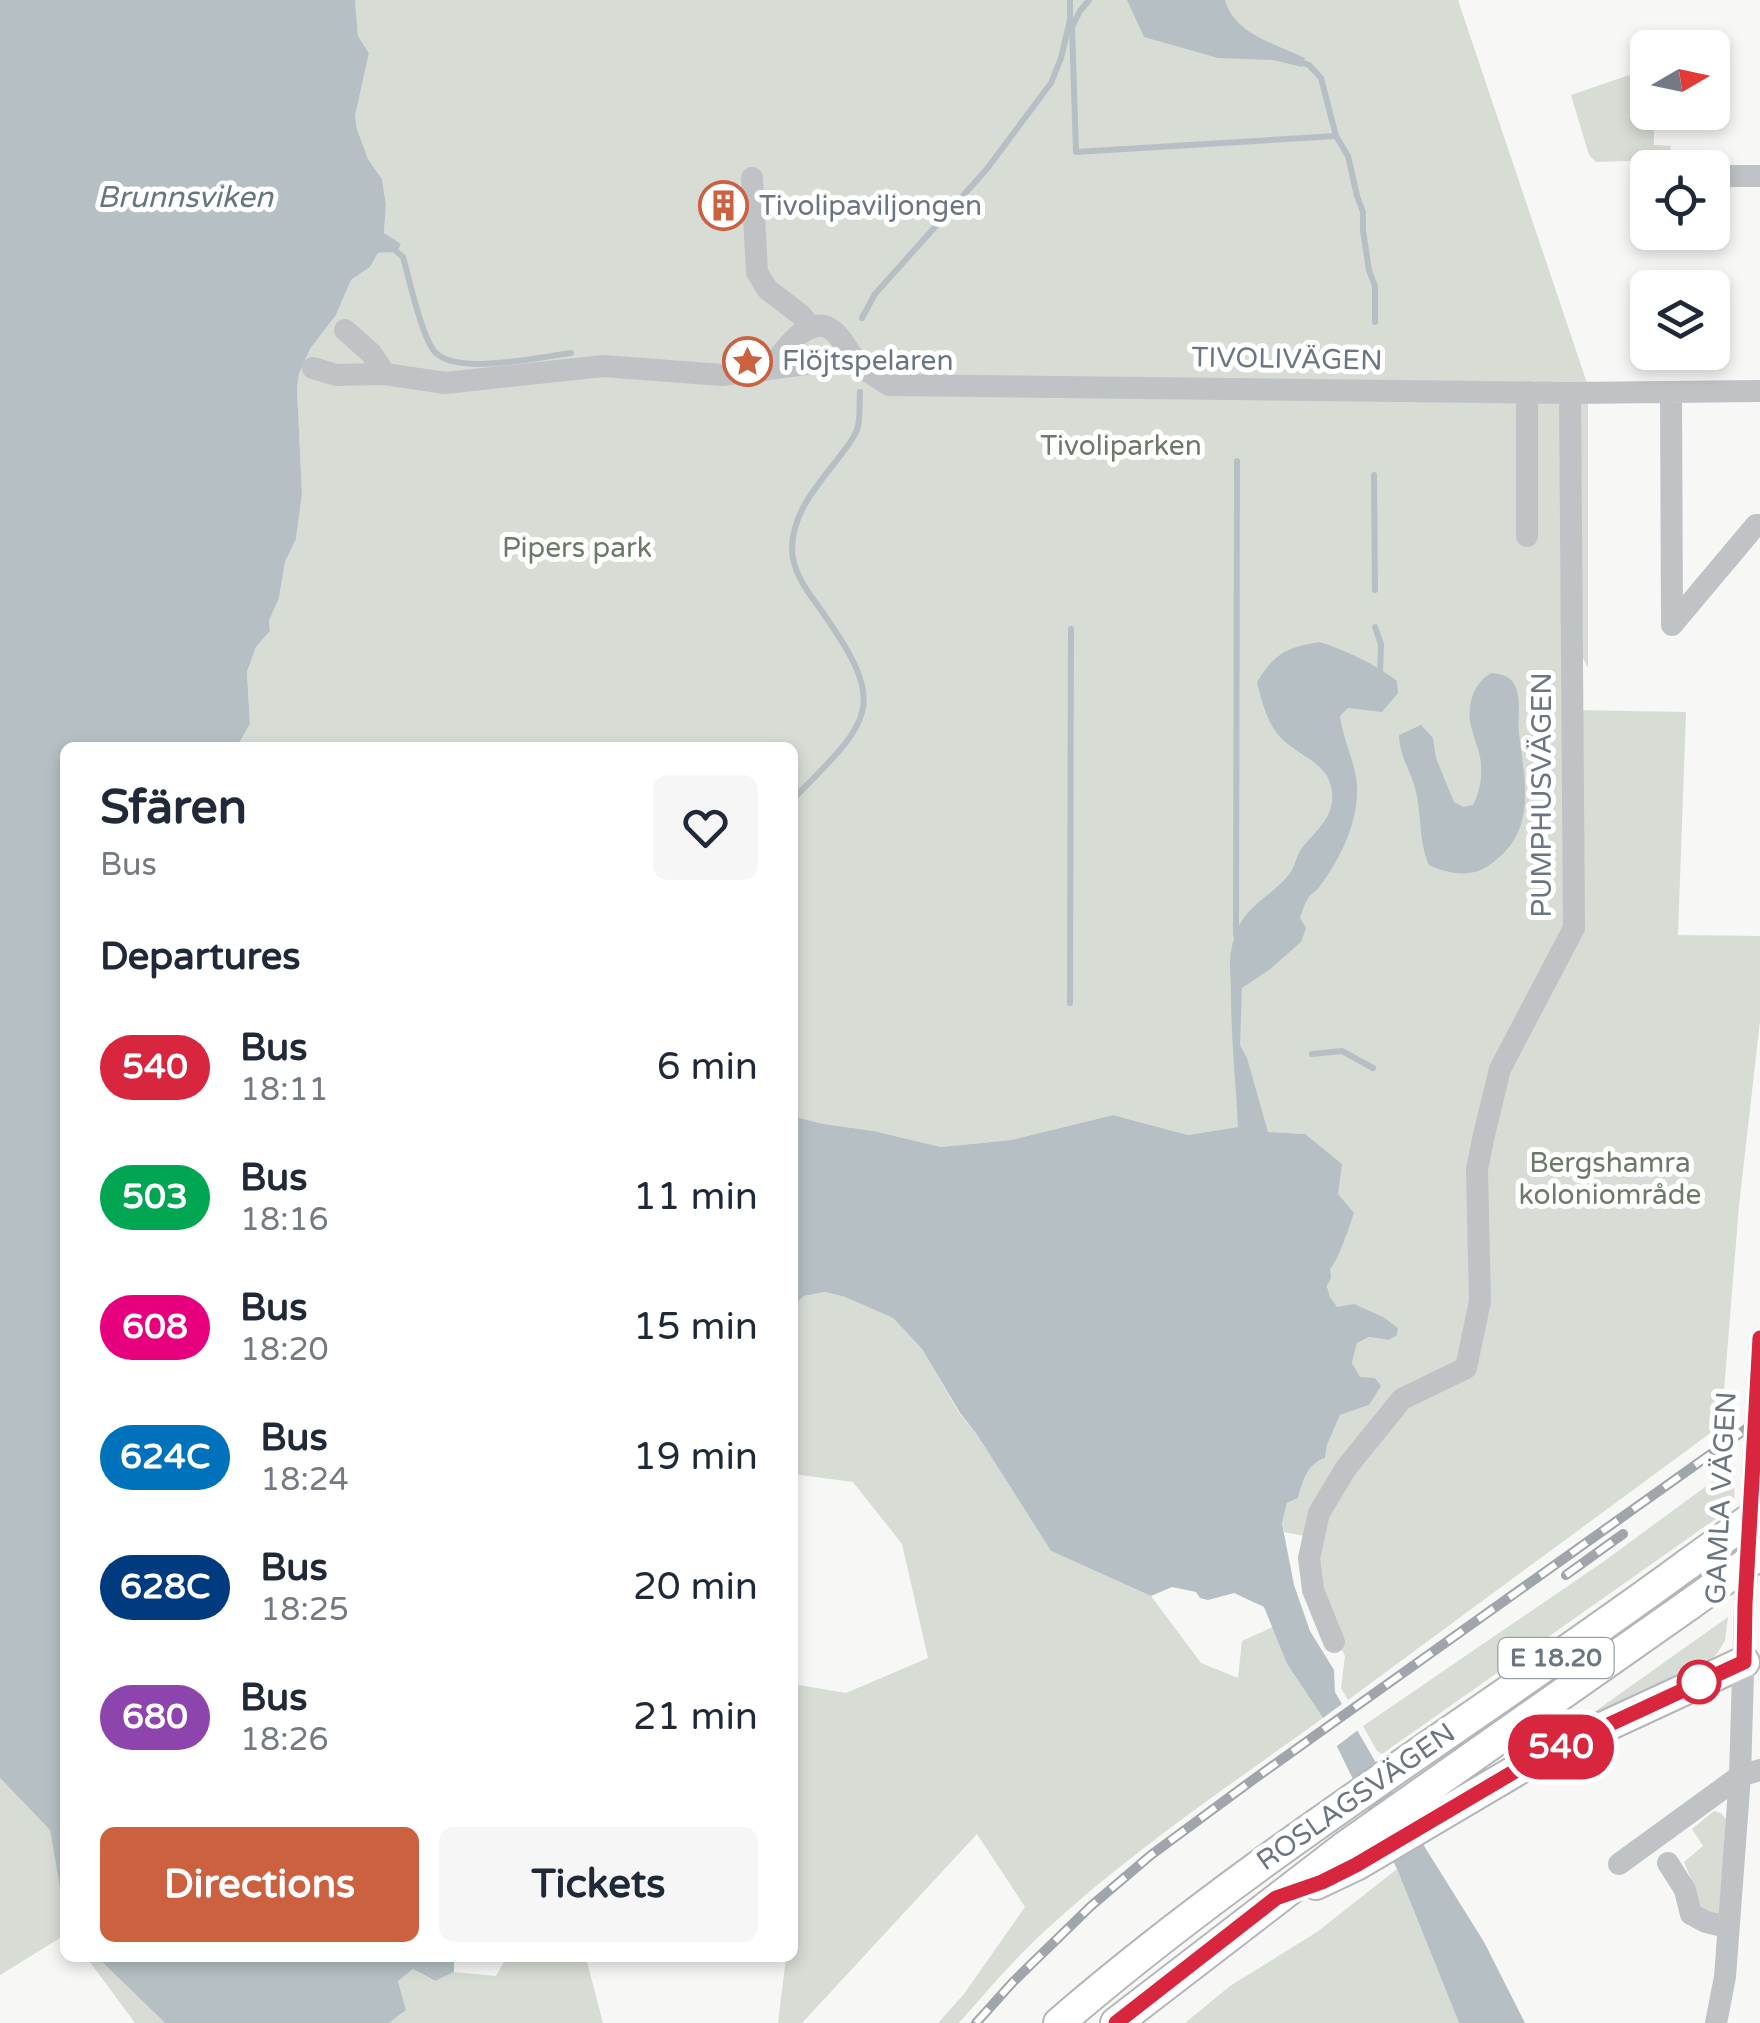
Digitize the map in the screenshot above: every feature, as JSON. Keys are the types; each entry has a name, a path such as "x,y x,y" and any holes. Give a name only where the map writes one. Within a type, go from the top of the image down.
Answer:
{"main road":[{"name":"ROSLAGSVÄGEN","path":"1059,2023 1117,1973 1246,1875 1760,1512"},
{"name":"ROSLAGSVÄGEN","path":"1116,2023 1276,1898 1322,1882 1438,1780 1760,1554"},
{"path":"1351,1855 1453,1808 1539,1757 1744,1662"}],"street":[{"path":"1730,176 1760,176"},
{"path":"752,178 757,272 767,290 806,322 767,370"},
{"name":"TIVOLIVÄGEN","path":"806,322 837,332 856,362 888,385 1760,391"},
{"path":"346,330 371,352 385,374"},
{"path":"313,368 336,375 385,374 445,383 603,366 722,375 814,363 856,362"},
{"path":"1526,392 1527,536"},
{"name":"PUMPHUSVÄGEN","path":"1334,1642 1313,1590 1308,1558 1319,1512 1346,1468 1402,1399 1466,1368 1480,1302 1478,1169 1500,1069 1574,928 1570,392"},
{"path":"1672,392 1672,624 1760,524"},
{"name":"GAMLA VÄGEN","path":"1716,2023 1750,1773 1745,1604 1760,1338"},
{"path":"1619,1864 1750,1773"},
{"path":"1668,1863 1685,1890 1691,1914 1727,1928"}],"green space":[{"name":"Tivoliparken","path":"355,0 1458,0 1588,386 1588,668 1574,640 1574,710 1686,712 1678,935 1760,936 1760,1021 1739,1206 1724,1423 1348,1700 1341,1688 1345,1656 1305,1536 1284,1532 1282,1523 1287,1503 1298,1498 1310,1469 1325,1458 1340,1415 1369,1405 1352,1363 1357,1343 1369,1337 1389,1340 1397,1334 1397,1328 1341,1310 1331,1300 1328,1275 1343,1240 1344,1223 1331,1183 1305,1134 1239,1127 1188,1135 1113,1115 1011,1140 941,1147 798,1117 798,742 240,742 250,724 247,672 256,647 270,631 269,621 279,598 285,562 296,539 302,494 299,374 310,349 336,315 351,280 370,267 378,253 397,251 401,245 384,233 386,205 382,179 368,159 357,129 355,116 369,53 358,36"},
{"path":"1630,75 1630,130 1654,130 1654,145 1671,146 1670,150 1630,150 1630,161 1596,162 1589,155 1571,95"},
{"path":"825,1292 893,1318 922,1349 959,1413 976,1433 1051,1551 1151,1596 1201,1663 1238,1678 1242,1641 1273,1627 1287,1664 1323,1718 1182,1819 1080,1899 1025,1950 959,2023 938,2023 964,1994 1025,1907 977,1834 802,2023 778,2023 786,1962 798,1962 798,1685 846,1693 928,1658 902,1544 853,1482 798,1475 798,1301 804,1296"},
{"path":"1735,1465 1734,1506 1382,1754 1377,1751 1363,1726 1603,1562"},
{"path":"1728,1617 1725,1641 1713,1659 1552,1742"},
{"path":"0,1778 50,1830 60,1885 60,1938 0,1975"},
{"path":"1714,1811 1726,1819 1719,1914 1711,1914 1698,1905 1684,1862 1703,1846 1692,1829"},
{"path":"1397,1869 1459,2023 1185,2023 1230,1986 1317,1932"},
{"path":"90,1962 102,1962 165,2023 135,2023"},
{"path":"504,1962 587,1962 603,2023 389,2023 406,2010 398,1981 413,1969 434,1981 454,1972 496,1976"}],"water":[{"name":"Brunnsviken","path":"0,0 355,0 358,36 369,53 355,116 357,129 368,159 382,179 386,205 384,233 401,244 397,252 378,253 370,267 351,280 336,315 310,349 299,374 302,494 296,539 285,562 279,598 269,621 270,631 256,647 247,672 250,724 240,742 60,742 60,1885 50,1830 0,1778"},
{"path":"1127,0 1225,0 1230,12 1247,30 1305,58 1302,67 1273,60 1218,58 1144,37"},
{"path":"1320,642 1360,659 1397,681 1398,693 1382,712 1348,708 1340,716 1357,785 1352,825 1335,863 1305,904 1300,918 1306,928 1301,942 1242,988 1240,1045 1268,1132 1305,1134 1342,1164 1338,1194 1354,1213 1330,1269 1330,1297 1337,1307 1354,1304 1398,1328 1397,1335 1389,1340 1369,1337 1357,1343 1352,1363 1360,1377 1375,1378 1381,1386 1369,1405 1340,1415 1325,1458 1310,1469 1298,1498 1287,1503 1282,1523 1294,1585 1310,1631 1334,1670 1335,1692 1484,1942 1525,2023 1459,2023 1397,1869 1323,1718 1287,1664 1264,1607 1234,1593 1208,1600 1196,1592 1172,1587 1151,1596 1051,1551 922,1349 893,1318 825,1292 804,1296 798,1301 798,1118 941,1147 1011,1140 1113,1115 1188,1135 1238,1127 1230,970 1234,938 1248,912 1290,873 1300,851 1327,818 1332,802 1325,774 1288,745 1272,726 1257,682 1270,664 1299,646"},
{"path":"1491,673 1510,679 1517,692 1525,789 1521,823 1515,839 1488,866 1474,872 1451,872 1429,865 1415,788 1399,735 1421,725 1433,738 1436,758 1454,802 1463,807 1473,805 1481,772 1470,707 1476,688"},
{"path":"102,1962 454,1962 454,1972 435,1981 413,1969 398,1981 406,2010 389,2023 165,2023"}],"pier":[{"path":"1346,1701 1362,1727 1333,1749 1319,1721"}],"waterway":[{"path":"862,318 875,294 986,170 1051,83 1070,20 1070,0"},
{"path":"1089,0 1072,27 1076,152 1336,136"},
{"path":"1298,61 1309,65 1321,78 1336,136 1348,156 1363,212 1369,270 1375,286 1375,322"},
{"path":"397,252 403,257 430,345 446,359 479,364 571,353"},
{"path":"798,794 841,748 856,728 863,708 863,688 855,665 807,591 794,563 792,548 802,510 857,430 860,392"},
{"path":"1236,935 1237,461"},
{"path":"1374,475 1375,590"},
{"path":"1375,627 1381,644 1380,674"},
{"path":"1070,1003 1071,629"},
{"path":"1312,1054 1342,1051 1373,1068"}],"railway":[{"path":"976,2023 1091,1906 1151,1855 1760,1419"},
{"path":"1566,1575 1623,1534"}],"bus line":[{"name":"540","path":"1116,2023 1276,1898 1356,1865 1539,1757 1744,1662 1760,1338"}],"place":[{"name":"Tivolipaviljongen","path":"724,206"},
{"name":"Flöjtspelaren","path":"747,361"}],"park label":[{"name":"Pipers park","path":"577,548"},
{"name":"Bergshamra koloniområde","path":"1610,1179"}]}
